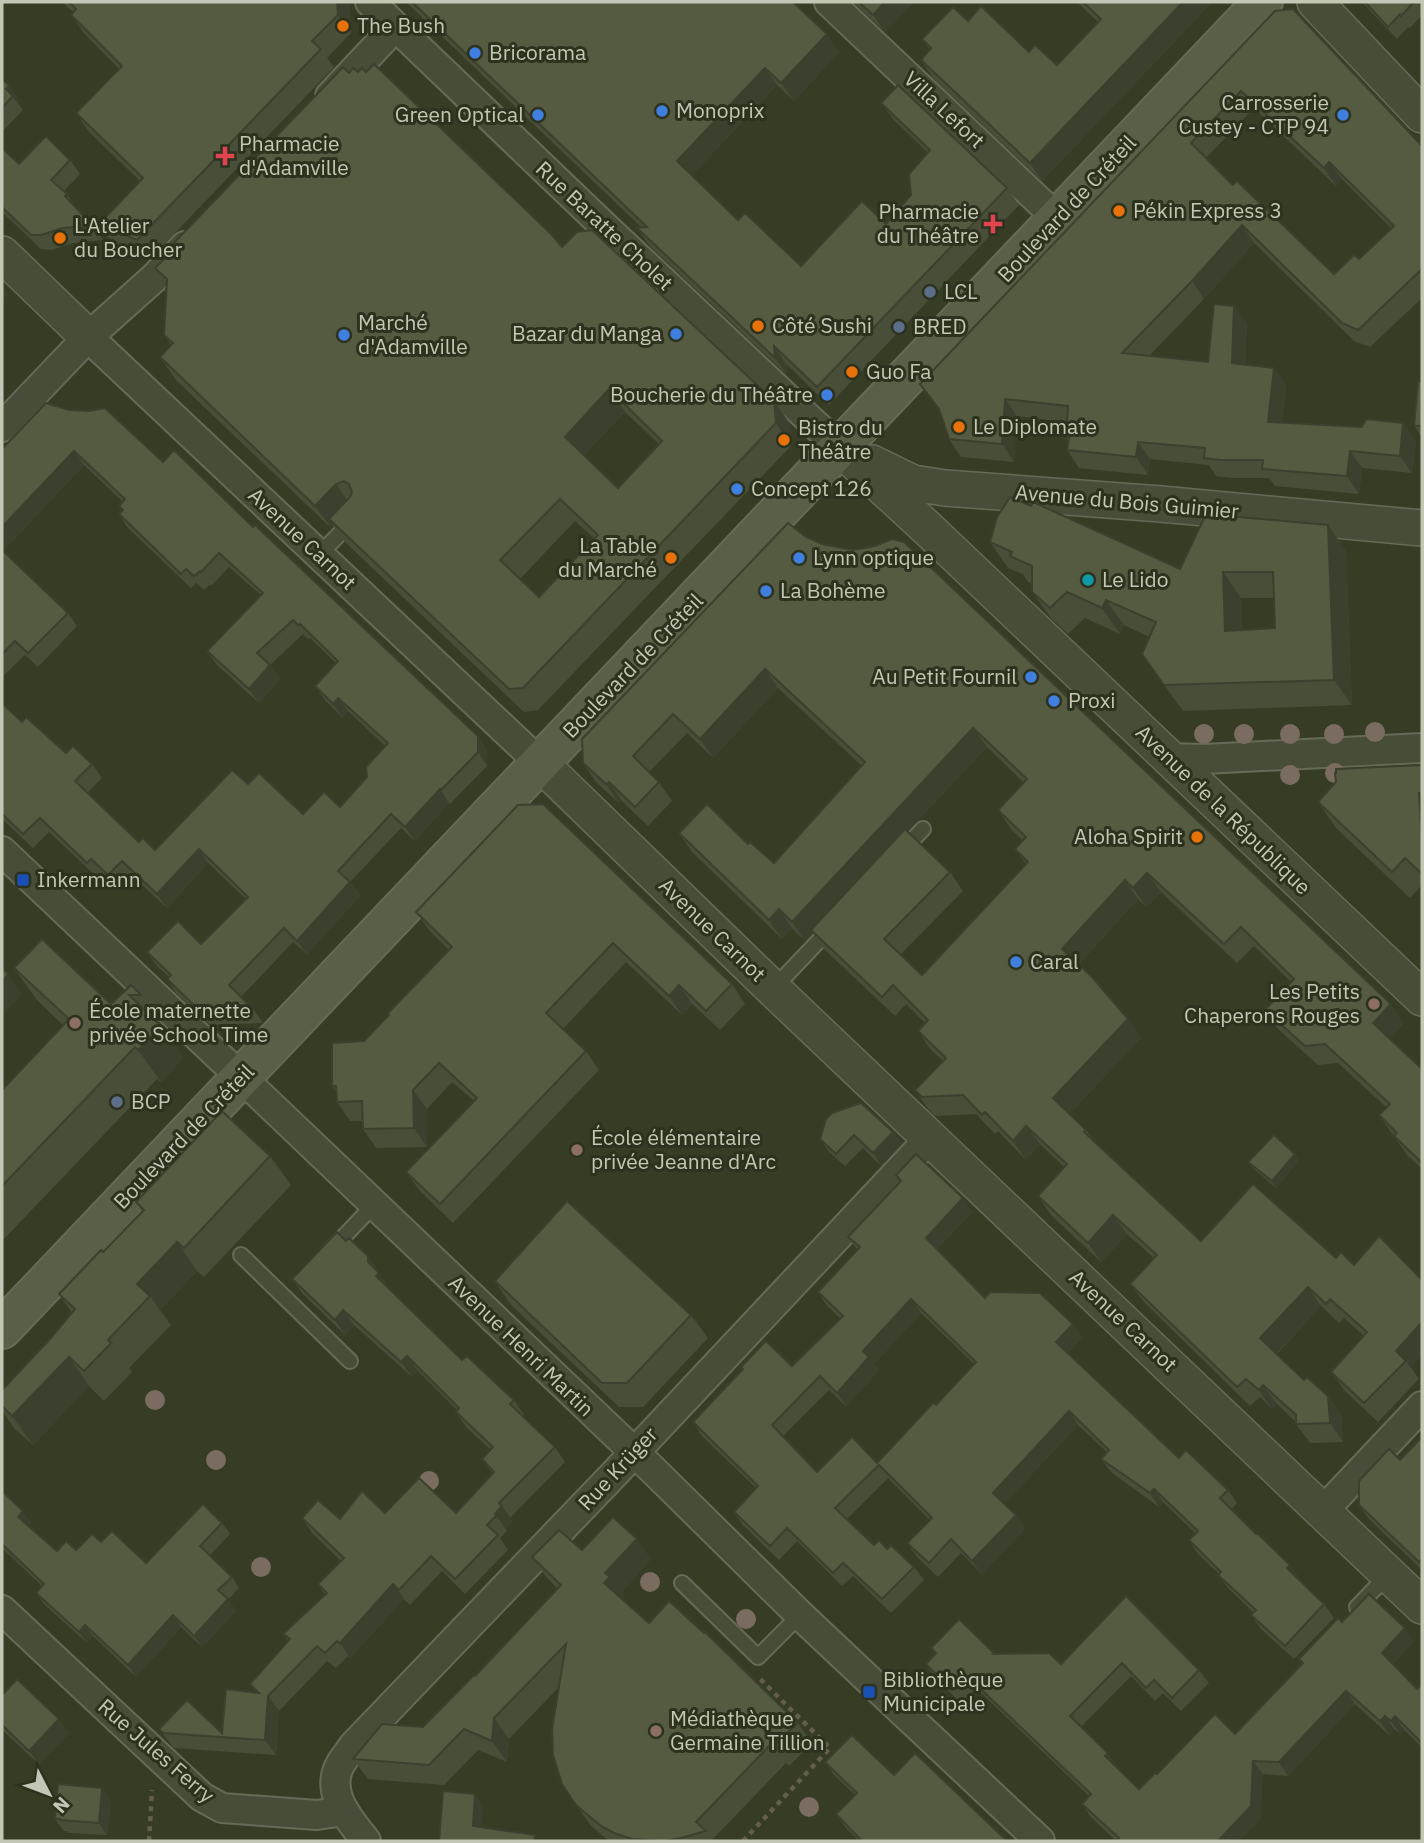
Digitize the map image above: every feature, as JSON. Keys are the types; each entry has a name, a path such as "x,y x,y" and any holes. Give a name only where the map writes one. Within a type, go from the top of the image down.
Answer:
{"main road":[{"name":"Boulevard de Créteil","path":"2,1329 1263,2"}],"street":[{"name":"Rue Baratte Cholet","path":"370,2 840,448"},
{"name":"Villa Lefort","path":"830,2 1058,219"},
{"path":"1315,2 1422,115"},
{"path":"308,118 396,27"},
{"path":"2,427 89,337 154,278 202,228"},
{"name":"Avenue Carnot","path":"2,254 541,763 773,989 1422,1606"},
{"name":"Avenue du Bois Guimier","path":"840,448 913,483 946,488 1422,528"},
{"name":"Avenue de la République","path":"840,448 1422,999"},
{"path":"1168,758 1204,759 1422,748"},
{"name":"Avenue Henri Martin","path":"2,851 1040,1841"},
{"name":"Rue Krüger","path":"344,1811 336,1797 336,1781 340,1765 355,1745 930,1138"},
{"path":"1323,1511 1422,1406"},
{"name":"Rue Jules Ferry","path":"2,1610 202,1797 222,1808 317,1815 344,1811"},
{"path":"344,1811 366,1841"}],"lane":[{"path":"319,555 358,513"},
{"path":"896,858 923,829"},
{"path":"773,989 842,915"},
{"path":"323,1258 374,1205"},
{"path":"241,1255 290,1293 350,1361"},
{"path":"1344,1621 1389,1574"},
{"path":"682,1583 758,1657 800,1615"}],"path":[{"path":"743,1841 830,1748 758,1676"},
{"path":"149,1841 152,1779 147,1765 156,1754"}],"building":[{"path":"69,2 337,2 338,15 312,41 321,49 137,240 99,224 143,178 76,113 122,66 71,15 76,9"},
{"path":"412,2 793,2 827,34 781,83 765,68 677,161 738,220 745,213 801,266 862,201 886,224 911,195 909,174 930,150 881,103 898,85 1007,188 817,387 774,346 775,358 637,228 647,227"},
{"path":"859,2 885,2 873,15"},
{"path":"1083,2 1183,2 1030,163 921,60 931,48 922,39 953,7 968,21 981,6 1029,52 1035,45 1057,65 1101,19"},
{"path":"1365,2 1414,2 1388,27"},
{"path":"1293,9 1422,146 1422,269 1358,330 1342,323 1242,225 1122,353 1208,362 1214,304 1234,306 1232,363 1274,368 1268,422 1362,427 1366,419 1403,423 1400,456 1350,451 1347,476 1262,469 1263,460 1204,458 1205,448 1138,442 1136,457 1067,450 1068,406 1005,399 1002,444 949,439 939,409 920,384 1275,11","holes":["1241,91 1324,168 1329,162 1394,226 1359,259 1354,255 1334,274 1237,181 1233,185 1191,143"]},
{"path":"374,64 562,247 577,232 592,230 774,401 776,423 523,688 509,689 329,519 350,497 352,492 349,484 344,481 336,484 315,506 160,357 173,343 164,335 167,279 155,268 171,252 167,250 343,67 349,73 353,68 358,72 362,68 366,72","holes":["609,389 662,441 618,488 565,437","560,499 598,535 539,597 500,560"]},
{"path":"2,79 9,85 6,89 13,96 2,108"},
{"path":"46,136 70,160 51,180 67,194 65,196 93,226 63,228 41,235 31,235 2,207 2,148 19,164"},
{"path":"1418,382 1422,382 1422,426 1414,426"},
{"path":"46,403 69,410 89,411 105,408 163,462 174,450 478,736 478,752 405,827 391,814 338,871 350,882 297,941 284,928 229,985 253,1009 200,1011 167,979 171,975 147,952 178,921 201,944 248,897 199,849 157,894 122,861 108,875 91,859 87,863 40,818 23,834 2,814 2,703 22,722 26,717 66,753 73,746 92,764 75,781 139,842 143,838 155,850 232,770 248,784 259,773 303,814 324,792 340,807 367,777 366,767 388,743 338,698 333,704 315,686 338,661 293,620 257,653 270,665 249,689 207,651 263,593 219,553 194,576 186,569 181,574 119,514 123,510 119,506 125,499 74,451 2,527 2,449"},
{"path":"1010,497 1031,506 1033,502 1180,569 1206,514 1328,525 1334,680 1164,685 1142,654 1156,622 1106,600 1102,608 1067,592 1050,608 1032,592 1032,566 1010,556 1012,552 990,542 997,517","holes":["1223,572 1273,572 1275,628 1225,631"]},
{"path":"788,523 806,537 822,544 853,550 875,546 892,539 904,542 1391,1004 1373,1023 1422,1069 1422,1163 1394,1136 1397,1133 1379,1115 1390,1104 1325,1044 1305,1046 1265,1010 1294,979 1241,927 1224,944 1147,873 1133,888 1125,880 1062,949 1092,977 1128,1019 1053,1098 1086,1130 1084,1132 1201,1241 1253,1184 1336,1258 1341,1252 1354,1265 1379,1236 1420,1278 1422,1275 1422,1322 1396,1351 1406,1361 1364,1403 1331,1372 1367,1332 1330,1299 1326,1304 1308,1287 1260,1338 1304,1380 1307,1377 1328,1396 1330,1423 1296,1424 1296,1415 1263,1385 1259,1390 1246,1379 1237,1387 1130,1284 1157,1255 1113,1215 1088,1243 1038,1196 1067,1164 1026,1126 1013,1141 985,1112 982,1115 963,1095 922,1097 915,1090 946,1058 918,1031 928,1020 893,985 882,997 811,930 905,829 950,872 884,939 922,975 1028,862 1015,849 1026,837 998,810 1027,779 973,728 792,922 779,909 769,920 679,833 707,804 748,844 750,842 774,863 865,762 765,669 700,739 673,714 633,756 659,782 635,807 609,782 606,784 583,763 582,739"},
{"path":"2,550 68,613 28,653 15,641 2,654"},
{"path":"1422,765 1422,793 1419,793 1422,874 1405,858 1392,872 1318,802 1336,782 1336,769"},
{"path":"543,804 732,984 706,1011 679,985 669,996 613,943 546,1013 586,1051 440,1204 406,1172 477,1098 439,1063 413,1090 414,1128 363,1129 362,1101 337,1102 336,1086 332,1086 332,1043 364,1041 452,947 416,912 518,805"},
{"path":"42,939 111,1004 131,985 141,995 129,995 161,1026 138,1050 135,1047 2,1186 2,1090 69,1019 14,968"},
{"path":"2,968 8,974 2,982"},
{"path":"861,1103 893,1132 873,1153 854,1135 836,1154 820,1139 826,1119 832,1113"},
{"path":"222,1111 270,1156 184,1248 177,1242 137,1284 150,1296 108,1340 111,1343 84,1371 69,1357 12,1416 2,1406 2,1390 75,1309 59,1294 144,1210 136,1202"},
{"path":"1274,1135 1295,1154 1272,1181 1248,1162"},
{"path":"916,1154 963,1198 926,1238 985,1298 990,1292 1040,1293 1073,1324 1056,1342 1179,1458 1186,1450 1228,1490 1220,1498 1290,1565 1287,1568 1324,1604 1285,1646 1251,1615 1256,1610 1218,1575 1221,1572 1189,1540 1198,1531 1154,1489 1150,1493 1101,1459 1109,1450 1069,1411 993,1493 1016,1515 972,1561 951,1539 929,1563 907,1543 932,1518 879,1465 835,1508 874,1545 879,1540 887,1549 891,1545 914,1567 882,1599 843,1563 833,1573 787,1528 770,1546 734,1512 758,1486 693,1422 766,1341 792,1366 843,1316 818,1292 860,1247 848,1237 901,1181 896,1175","holes":["911,1299 976,1362 877,1463 852,1437 817,1472 772,1425 820,1376 837,1393 869,1357 863,1351"]},
{"path":"567,1201 691,1315 627,1383 602,1383 495,1281"},
{"path":"337,1232 346,1241 349,1238 368,1256 368,1262 379,1273 376,1276 462,1360 467,1356 514,1400 510,1404 555,1447 499,1503 502,1506 487,1525 498,1535 455,1579 431,1556 399,1590 393,1584 340,1643 337,1641 325,1653 317,1646 268,1696 265,1740 163,1733 159,1729 187,1700 222,1733 226,1689 259,1693 250,1684 290,1639 283,1634 327,1593 318,1584 344,1558 302,1518 318,1500 340,1519 362,1491 385,1513 419,1478 456,1513 494,1472 482,1459 493,1447 456,1412 459,1408 407,1356 401,1362 343,1310 335,1320 292,1279"},
{"path":"1422,1437 1422,1559 1419,1562 1359,1505 1359,1481 1389,1449 1400,1460"},
{"path":"2,1491 23,1511 18,1517 57,1551 66,1541 76,1550 92,1534 101,1542 112,1531 146,1563 203,1504 222,1523 200,1546 232,1577 218,1590 228,1599 194,1636 173,1615 128,1665 85,1625 79,1632 36,1593 44,1584 2,1544"},
{"path":"613,1517 637,1539 605,1573 610,1577 604,1583 649,1623 669,1601 705,1632 798,1723 774,1745 772,1743 696,1822 706,1831 664,1841 632,1839 601,1826 576,1805 562,1784 553,1755 552,1729 566,1644 494,1718 492,1741 464,1729 429,1765 353,1759 382,1724 423,1727 561,1585 532,1557 559,1530 582,1550"},
{"path":"1369,1594 1405,1628 1382,1653 1417,1689 1422,1685 1422,1743 1395,1716 1391,1721 1385,1716 1380,1721 1346,1691 1279,1762 1253,1761 1251,1806 1218,1841 1116,1841 1119,1838 1082,1804 1091,1794 966,1675 952,1690 926,1664 936,1653 931,1648 959,1619 993,1654 1049,1653 1061,1664 1126,1596 1199,1670 1172,1698 1154,1680 1146,1688 1122,1663 1070,1716 1108,1753 1105,1756 1139,1789 1215,1714 1235,1734 1303,1663 1299,1659 1338,1618 1342,1622"},
{"path":"17,1679 59,1719 29,1751 2,1725 2,1691 4,1693"},
{"path":"852,1735 894,1775 915,1753 1007,1841 862,1841 836,1814 857,1793 825,1762"},
{"path":"58,1784 102,1788 99,1823 55,1819"},
{"path":"443,1791 475,1794 473,1826 535,1835 534,1841 439,1841"}],"place":[{"name":"The Bush","path":"343,26"},
{"name":"Bricorama","path":"475,53"},
{"name":"Monoprix","path":"662,111"},
{"name":"Green Optical","path":"538,115"},
{"name":"Carrosserie Custey - CTP 94","path":"1343,115"},
{"name":"Pharmacie d'Adamville","path":"225,156"},
{"name":"Pékin Express 3","path":"1119,211"},
{"name":"Pharmacie du Théâtre","path":"993,224"},
{"name":"L'Atelier du Boucher","path":"60,238"},
{"name":"LCL","path":"930,292"},
{"name":"Côté Sushi","path":"758,326"},
{"name":"BRED","path":"899,327"},
{"name":"Bazar du Manga","path":"676,334"},
{"name":"Marché d'Adamville","path":"344,335"},
{"name":"Guo Fa","path":"852,372"},
{"name":"Boucherie du Théâtre","path":"827,395"},
{"name":"Le Diplomate","path":"959,427"},
{"name":"Bistro du Théâtre","path":"784,440"},
{"name":"Concept 126","path":"737,489"},
{"name":"La Table du Marché","path":"671,558"},
{"name":"Lynn optique","path":"799,558"},
{"name":"Le Lido","path":"1088,580"},
{"name":"La Bohème","path":"766,591"},
{"name":"Au Petit Fournil","path":"1031,677"},
{"name":"Proxi","path":"1054,701"},
{"name":"Aloha Spirit","path":"1197,837"},
{"name":"Inkermann","path":"23,880"},
{"name":"Caral","path":"1016,962"},
{"name":"Les Petits Chaperons Rouges","path":"1374,1004"},
{"name":"École maternette privée School Time","path":"75,1023"},
{"name":"BCP","path":"117,1102"},
{"name":"École élémentaire privée Jeanne d'Arc","path":"577,1150"},
{"name":"Bibliothèque Municipale","path":"869,1692"},
{"name":"Médiathèque Germaine Tillion","path":"656,1731"}]}
